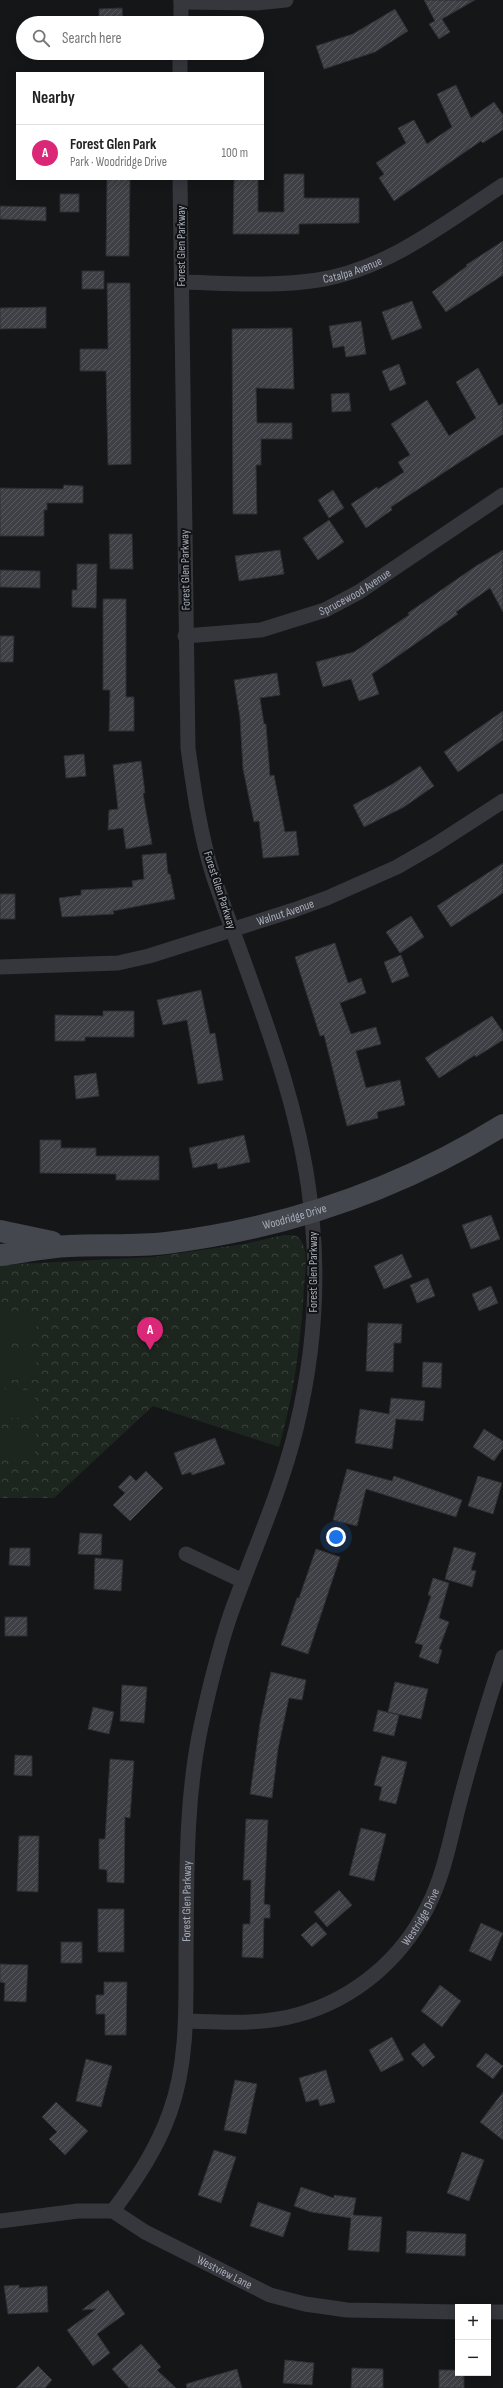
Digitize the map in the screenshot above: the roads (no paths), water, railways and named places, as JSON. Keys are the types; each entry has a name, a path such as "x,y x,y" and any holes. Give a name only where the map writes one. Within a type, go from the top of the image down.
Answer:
{"street":[{"path":"181,16 181,1 256,3 286,0"},
{"path":"180,60 180,72"},
{"name":"Forest Glen Parkway","path":"113,2211 150,2155 170,2112 176,2092 186,2021 187,1862 194,1770 213,1677 229,1619 284,1471 303,1399 309,1366 316,1266 312,1212 298,1130 253,983 212,872 196,798 188,748 180,180"},
{"name":"Catalpa Avenue","path":"181,282 287,283 318,280 350,272 391,257 503,185"},
{"name":"Sprucewood Avenue","path":"186,636 261,630 325,610 359,592 503,495"},
{"name":"Walnut Avenue","path":"0,967 118,963 149,956 233,928 294,910 365,882 435,845 503,800"},
{"name":"Woodridge Drive","path":"0,1255 69,1246 141,1245 167,1243 248,1229 312,1212 376,1191 416,1173 503,1125"},
{"name":"Woodridge Drive","path":"0,1231 69,1246"},
{"path":"186,1554 244,1581"},
{"name":"Westridge Drive","path":"186,2021 244,2022 277,2019 298,2015 332,2002 385,1967 420,1922 435,1889 475,1745 503,1657"},
{"path":"0,2221 78,2211 113,2211"},
{"name":"Westview Lane","path":"113,2211 145,2232 270,2295 306,2304 347,2310 455,2312"},
{"path":"491,2312 503,2312"}],"place":[{"name":"Forest Glen Park","path":"150,1350"}]}
